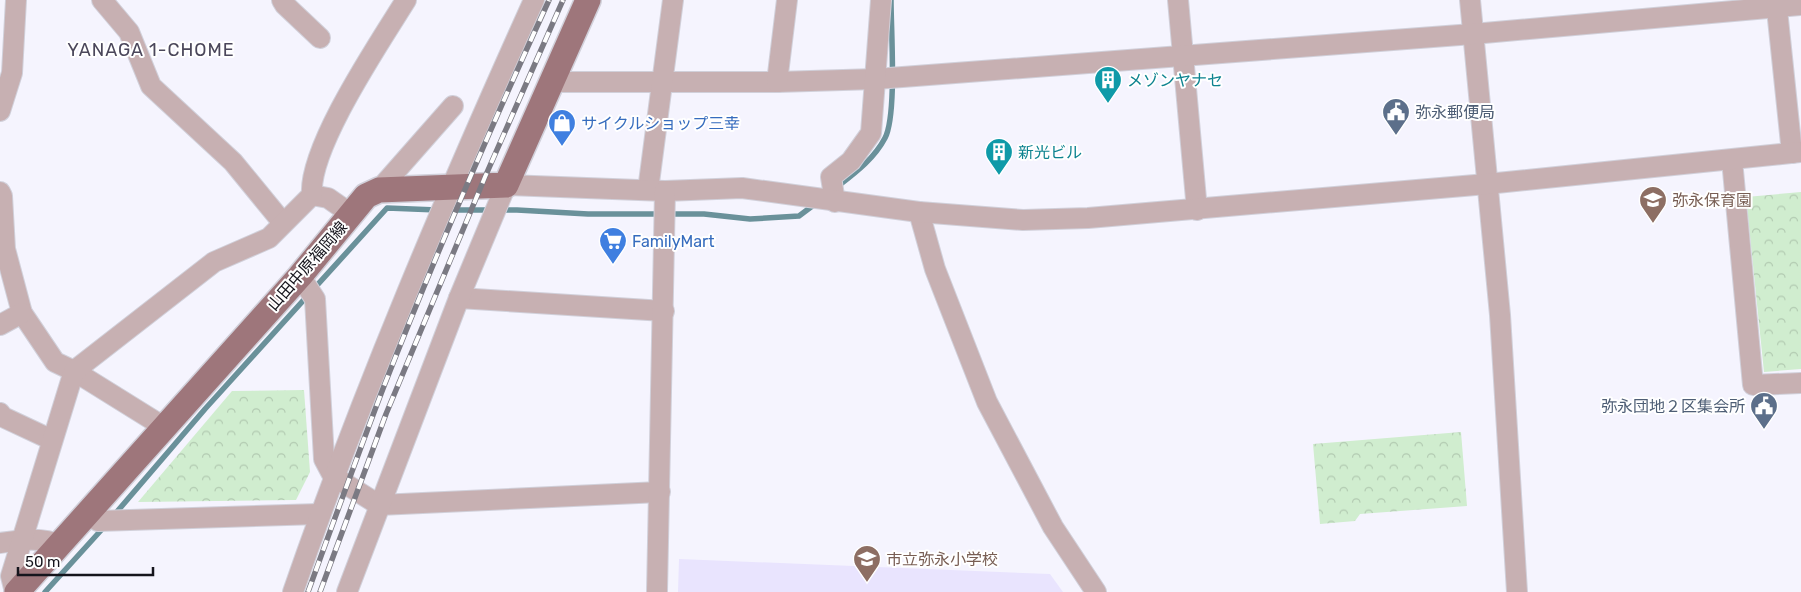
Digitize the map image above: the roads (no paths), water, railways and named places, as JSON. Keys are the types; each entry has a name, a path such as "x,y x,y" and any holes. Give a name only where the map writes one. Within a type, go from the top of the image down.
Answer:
{"main road":[{"path":"379,190 448,194 499,203 588,0"},
{"name":"山田中原福岡線","path":"16,592 60,545 93,518 164,427 300,276 366,196 379,190"}],"street":[{"path":"0,111 12,73 16,0"},
{"path":"102,0 129,32 151,86 233,162 283,223"},
{"path":"282,0 285,6 320,38"},
{"path":"16,592 11,576 74,371 214,262 269,238 283,223 303,207 312,195 311,182 336,118 406,0"},
{"path":"292,592 333,476 433,229 534,0"},
{"path":"657,592 664,311 664,228 659,196 664,82 673,0"},
{"path":"777,82 787,0"},
{"path":"834,190 871,132 881,0"},
{"path":"1178,0 1197,210"},
{"path":"1470,0 1500,315 1517,592"},
{"path":"551,82 777,82 876,79 1473,34 1776,3 1801,5"},
{"path":"346,592 459,298 499,203 659,196 742,188 809,198 834,190 919,212 1023,220 1088,218 1488,184 1797,153 1776,3"},
{"path":"379,190 453,106"},
{"path":"1732,160 1753,386 1801,382"},
{"path":"0,192 2,196 4,249 22,313 54,362 74,371 164,427"},
{"path":"312,195 328,198 351,214"},
{"path":"919,212 936,269 987,402 1053,527 1096,592"},
{"path":"300,276 315,299 324,459 333,476 379,504 660,492"},
{"path":"459,298 664,311"},
{"path":"0,325 22,313"},
{"path":"0,413 3,417 52,440"},
{"path":"93,518 121,520 319,514"},
{"path":"0,543 22,540 54,542 60,545"}],"waterway":[{"path":"837,187 864,165 875,153 881,146 889,127 892,92 891,0"},
{"path":"447,210 517,210 588,214 704,214 750,219 799,216 815,204"},
{"path":"115,514 205,409 387,208 437,210"},
{"path":"45,592 104,527"}],"railway":[{"path":"308,592 403,337 464,192 549,0"},
{"path":"320,592 386,414 485,177 563,0"}],"place":[{"name":"メゾンヤナセ","path":"1108,104"},
{"name":"弥永郵便局","path":"1396,136"},
{"name":"サイクルショップ三幸","path":"562,147"},
{"name":"新光ビル","path":"999,176"},
{"name":"弥永保育園","path":"1653,224"},
{"name":"FamilyMart","path":"613,265"},
{"name":"弥永団地２区集会所","path":"1764,430"},
{"name":"市立弥永小学校","path":"867,583"}],"district":[{"name":"YANAGA 1-CHOME","path":"151,50"}]}
